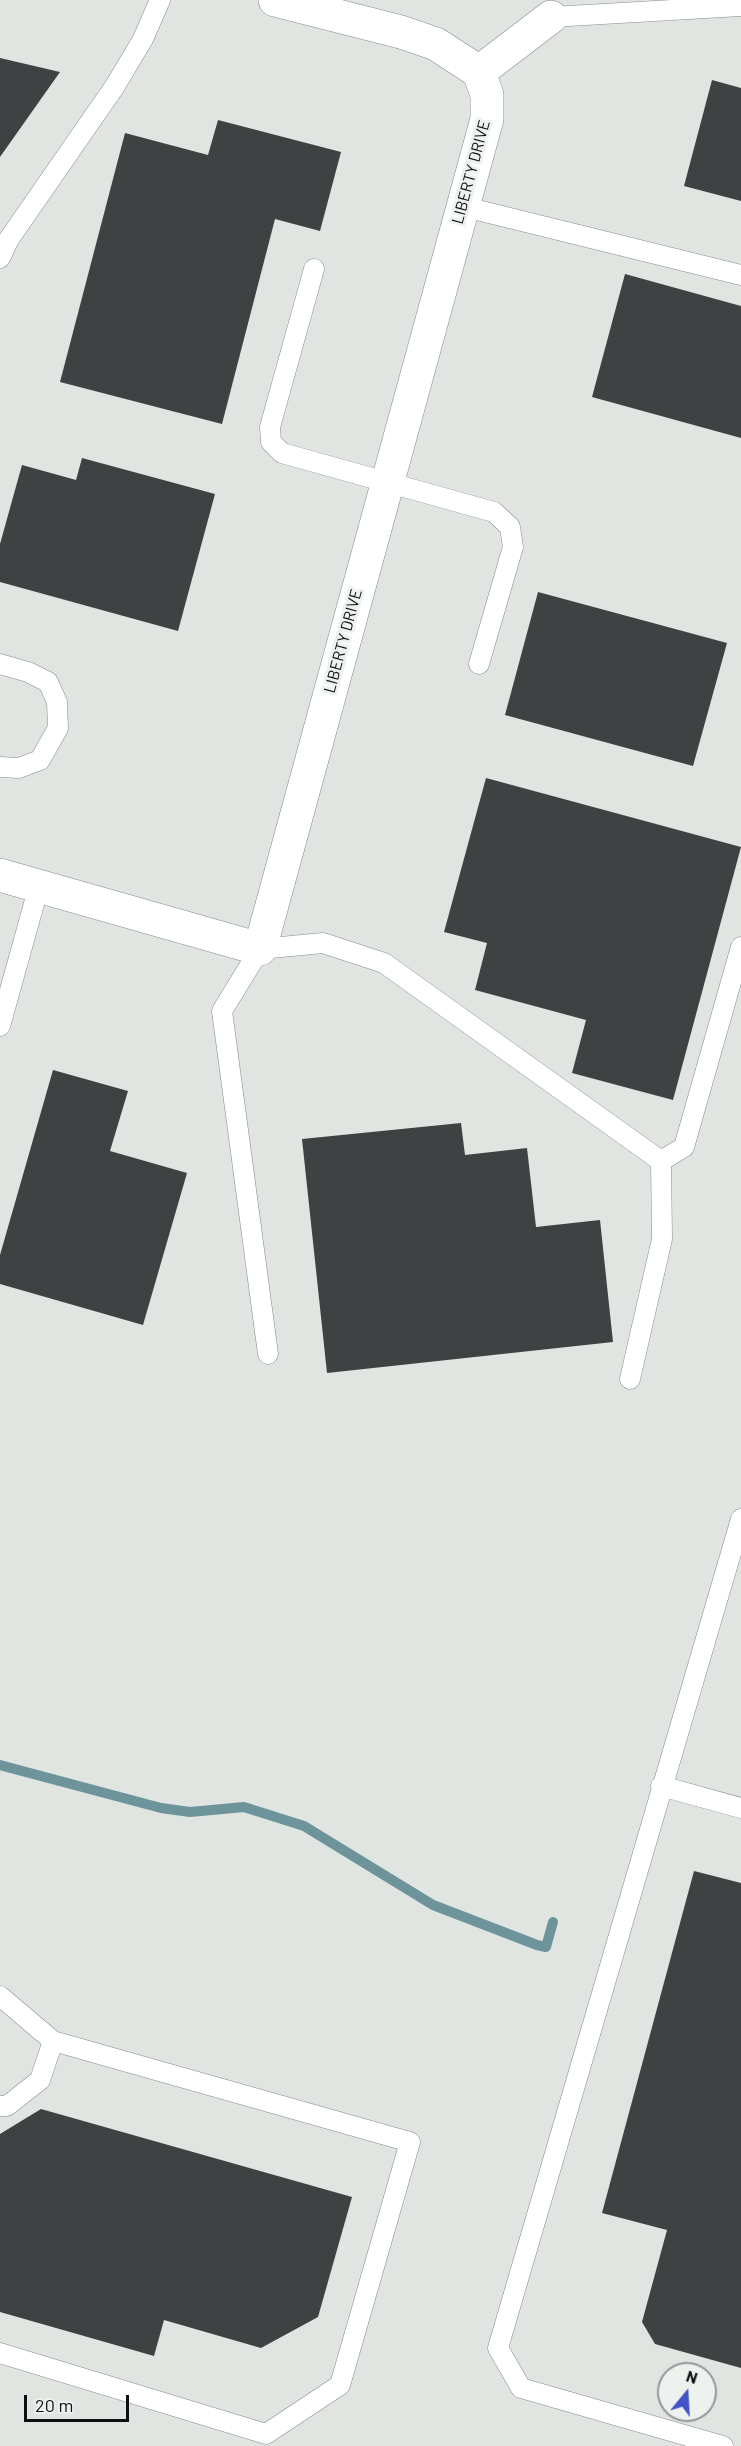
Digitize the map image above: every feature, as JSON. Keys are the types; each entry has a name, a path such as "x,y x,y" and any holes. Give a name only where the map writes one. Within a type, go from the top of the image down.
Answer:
{"street":[{"path":"275,0 436,44 479,72 551,17"},
{"name":"LIBERTY DRIVE","path":"260,949 461,206 487,119 487,95 479,72"},
{"path":"0,875 260,949"}],"lane":[{"path":"0,258 9,240 115,86 143,39 160,0"},
{"path":"551,17 741,6"},
{"path":"461,206 741,275"},
{"path":"314,269 270,427 271,442 282,453 494,512 510,527 513,546 479,664"},
{"path":"0,664 28,672 48,682 57,702 58,728 40,759 19,768 0,767"},
{"path":"0,1026 39,886"},
{"path":"268,1354 222,1011 260,949 324,943 384,963 661,1161"},
{"path":"661,1161 684,1147 741,947"},
{"path":"630,1379 662,1239 661,1161"},
{"path":"723,2446 521,2388 498,2348 741,1519"},
{"path":"661,1786 741,1808"},
{"path":"0,1996 53,2041 410,2142 340,2385 266,2434 0,2354"},
{"path":"0,2106 7,2106 40,2080 53,2041"}],"building":[{"path":"0,58 60,72 0,157"},
{"path":"712,80 741,88 741,201 684,186"},
{"path":"218,120 341,152 320,231 275,219 222,424 60,382 125,133 208,155"},
{"path":"625,274 741,306 741,438 592,397"},
{"path":"82,458 215,494 178,631 0,582 0,544 22,465 76,480"},
{"path":"538,592 727,643 693,766 505,715"},
{"path":"486,778 741,847 673,1100 572,1073 586,1020 475,990 487,943 444,932"},
{"path":"53,1070 128,1091 110,1151 187,1173 143,1325 0,1284 0,1255"},
{"path":"461,1123 465,1155 527,1148 536,1227 600,1220 613,1342 327,1373 302,1139"},
{"path":"694,1871 741,1883 741,2368 655,2344 642,2322 667,2230 602,2213"},
{"path":"41,2109 352,2197 318,2317 261,2348 164,2320 154,2356 0,2312 0,2134"}],"waterway":[{"path":"0,1765 161,1808 190,1812 244,1807 304,1826 433,1905 537,1945 546,1947 553,1922"}]}
